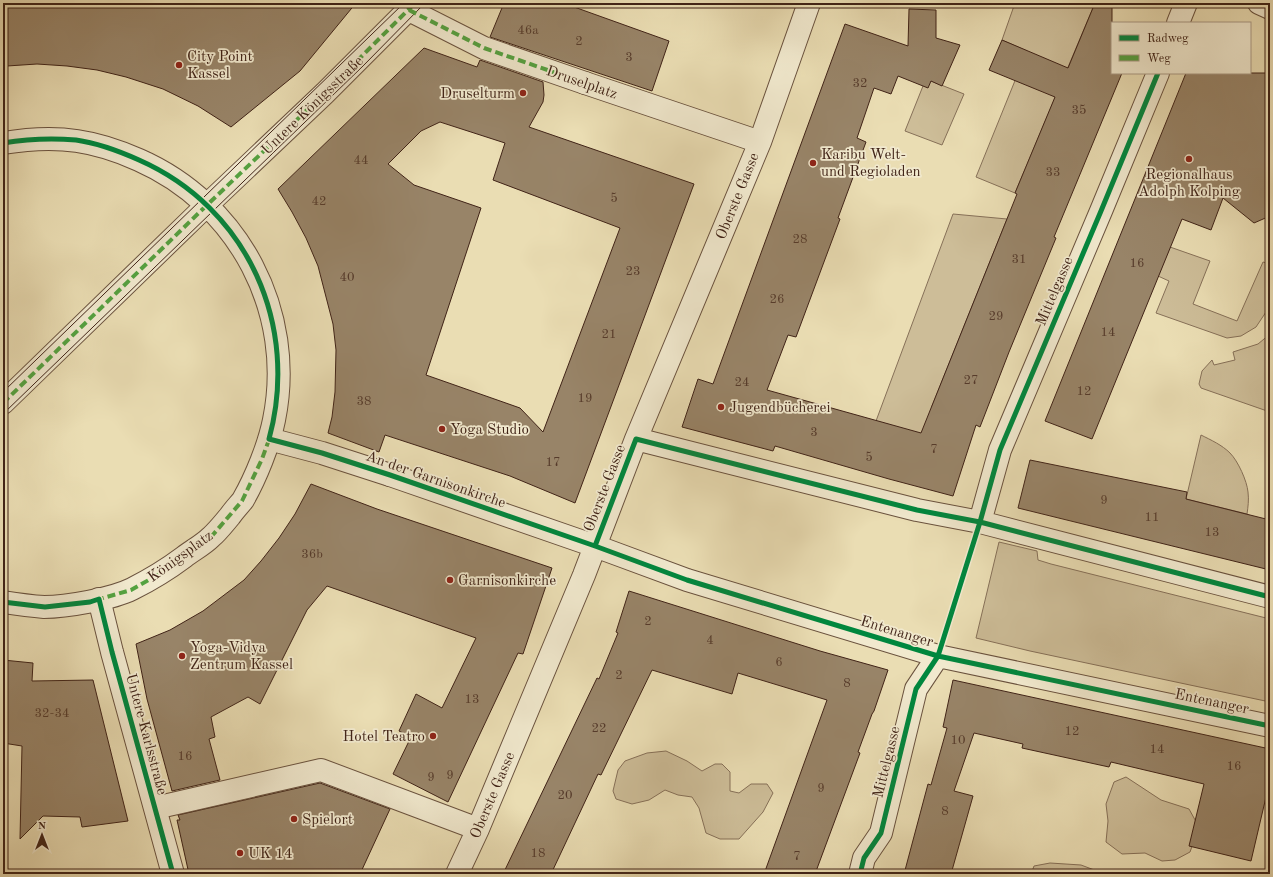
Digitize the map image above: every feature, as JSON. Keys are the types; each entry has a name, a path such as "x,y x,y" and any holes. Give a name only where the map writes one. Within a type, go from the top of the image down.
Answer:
{"street":[{"name":"Oberste Gasse","path":"457,874 478,829 584,575 636,439 760,142 809,3"},
{"path":"1178,22 1186,3"},
{"path":"1259,3 1270,8"},
{"name":"Druselplatz","path":"412,6 484,48 760,142"},
{"name":"Untere Königsstraße","path":"207,205 325,93 412,6"},
{"name":"Mittelgasse","path":"980,522 1000,450 1158,74"},
{"name":"Königsplatz","path":"3,143 33,138 76,140 119,151 159,169 182,183 207,205 232,233 248,257 263,288 273,320 278,352 278,386 274,420 262,459 242,501 211,537 170,568 131,590 90,602 45,607 3,602"},
{"path":"3,403 207,205"},
{"name":"An der Garnisonkirche","path":"269,439 322,453 390,475 595,546"},
{"path":"636,439 917,510 980,522 1270,597"},
{"name":"Entenanger","path":"595,546 687,580 938,656 1270,726"},
{"name":"Untere Karlsstraße","path":"100,599 112,652 173,874"},
{"name":"Mittelgasse","path":"860,874 864,858 881,833 916,689 938,656"},
{"path":"155,808 321,770 478,829"}],"shaded area":[{"path":"1015,3 1095,3 1015,193 976,177 1027,51 1002,40"},
{"path":"931,81 964,94 942,145 905,131 923,86"},
{"path":"953,214 1007,219 932,406 929,443 876,421"},
{"path":"1170,247 1210,261 1193,304 1237,321 1263,262 1270,264 1270,306 1256,327 1241,336 1227,338 1156,313 1169,281 1158,276"},
{"path":"1270,334 1270,412 1201,388 1199,384 1202,371 1212,360 1214,365 1235,360 1233,352 1258,344"},
{"path":"1201,435 1224,448 1230,453 1239,466 1247,487 1247,514 1186,499"},
{"path":"999,542 1037,551 1038,560 1051,564 1270,619 1270,702 1030,651 976,638"},
{"path":"666,751 687,761 702,771 715,764 722,764 730,772 730,791 739,793 751,784 767,784 773,793 763,812 739,839 720,839 706,833 699,808 692,797 678,795 665,790 649,800 632,804 616,799 613,791 618,770 625,761 647,753"},
{"path":"1126,777 1161,800 1189,809 1199,827 1190,852 1175,860 1162,861 1145,853 1122,854 1106,842 1108,821 1106,804 1114,782"},
{"path":"1050,863 1081,865 1105,874 1031,874 1034,866"}],"building":[{"name":"City Point Kassel","path":"3,3 356,3 300,71 231,127 198,106 163,89 126,77 97,70 67,66 37,64 7,66 3,50"},
{"path":"504,3 563,3 669,41 652,91 490,37"},
{"path":"1095,3 1112,3 1111,74 1122,74 1054,237 1056,238 980,427 976,425 953,496 775,446 773,451 682,427 698,379 713,384 845,24 908,46 909,9 936,10 936,38 960,45 942,86 931,81 928,88 898,76 891,94 874,88 857,138 866,142 838,218 840,219 796,337 788,335 767,390 921,433 1017,194 1015,193 1055,97 989,70 1002,40 1068,68"},
{"path":"424,48 477,67 480,60 543,82 543,102 529,127 694,184 575,503 510,476 385,435 379,452 328,433 332,417 335,392 336,350 333,324 318,266 306,238 278,189","holes":["440,122 505,143 493,180 620,228 543,432 520,408 426,375 481,208 414,185 388,164 421,131"]},
{"path":"1270,73 1270,216 1254,223 1223,198 1211,230 1182,219 1092,439 1045,421 1186,74"},
{"path":"1030,460 1187,492 1186,499 1270,520 1270,570 1018,508"},
{"path":"311,484 377,509 552,568 523,654 518,653 448,802 393,774 411,737 399,731 416,694 442,708 476,638 327,586 307,610 260,704 248,697 211,717 215,737 209,739 220,780 172,791 147,699 136,644 170,630 203,611 244,580 279,538 295,514"},
{"path":"629,591 820,651 888,670 858,752 860,753 815,874 764,874 827,700 738,673 732,694 652,670 601,775 598,774 551,874 503,874 597,678 599,679 618,633 616,632"},
{"path":"3,660 33,663 32,681 93,680 128,821 82,827 80,817 43,816 20,839 22,746 3,743"},
{"path":"953,680 1270,749 1270,798 1266,797 1251,861 1189,846 1204,784 1111,762 1109,767 1022,748 1023,744 974,733 954,791 973,796 951,874 904,874 928,784 931,785 947,728 943,727"},
{"path":"320,783 390,809 360,874 189,874 177,820 180,820 178,815"}],"tram line":[{"path":"3,392 404,3"},
{"path":"3,414 363,66 425,3"}],"marked path":[{"path":"3,403 325,93 415,3"},
{"path":"409,10 484,48 585,83"},
{"path":"96,600 131,590 170,568 211,537 242,501 262,459 270,437"}],"cycle path":[{"path":"860,874 864,858 881,833 916,689 938,656 980,522 1000,450 1158,74"},
{"path":"3,143 39,139 67,139 84,141 108,148 139,160 177,181 210,208 236,240 256,275 270,314 277,354 277,397 269,439 322,453 390,475 595,546 687,580 938,656 1270,726"},
{"path":"595,546 636,439 917,510 980,522 1270,597"},
{"path":"3,602 45,607 90,602 99,599 112,652 173,874"}],"place":[{"name":"City Point Kassel","path":"179,65"},
{"name":"Druselturm","path":"523,93"},
{"name":"Regionalhaus Adolph Kolping","path":"1189,159"},
{"name":"Karibu Welt- und Regioladen","path":"813,163"},
{"name":"Jugendbücherei","path":"721,407"},
{"name":"Yoga Studio","path":"442,429"},
{"name":"Garnisonkirche","path":"450,580"},
{"name":"Yoga-Vidya Zentrum Kassel","path":"182,656"},
{"name":"Hotel Teatro","path":"433,736"},
{"name":"Spielort","path":"294,819"},
{"name":"UK 14","path":"240,853"}]}
